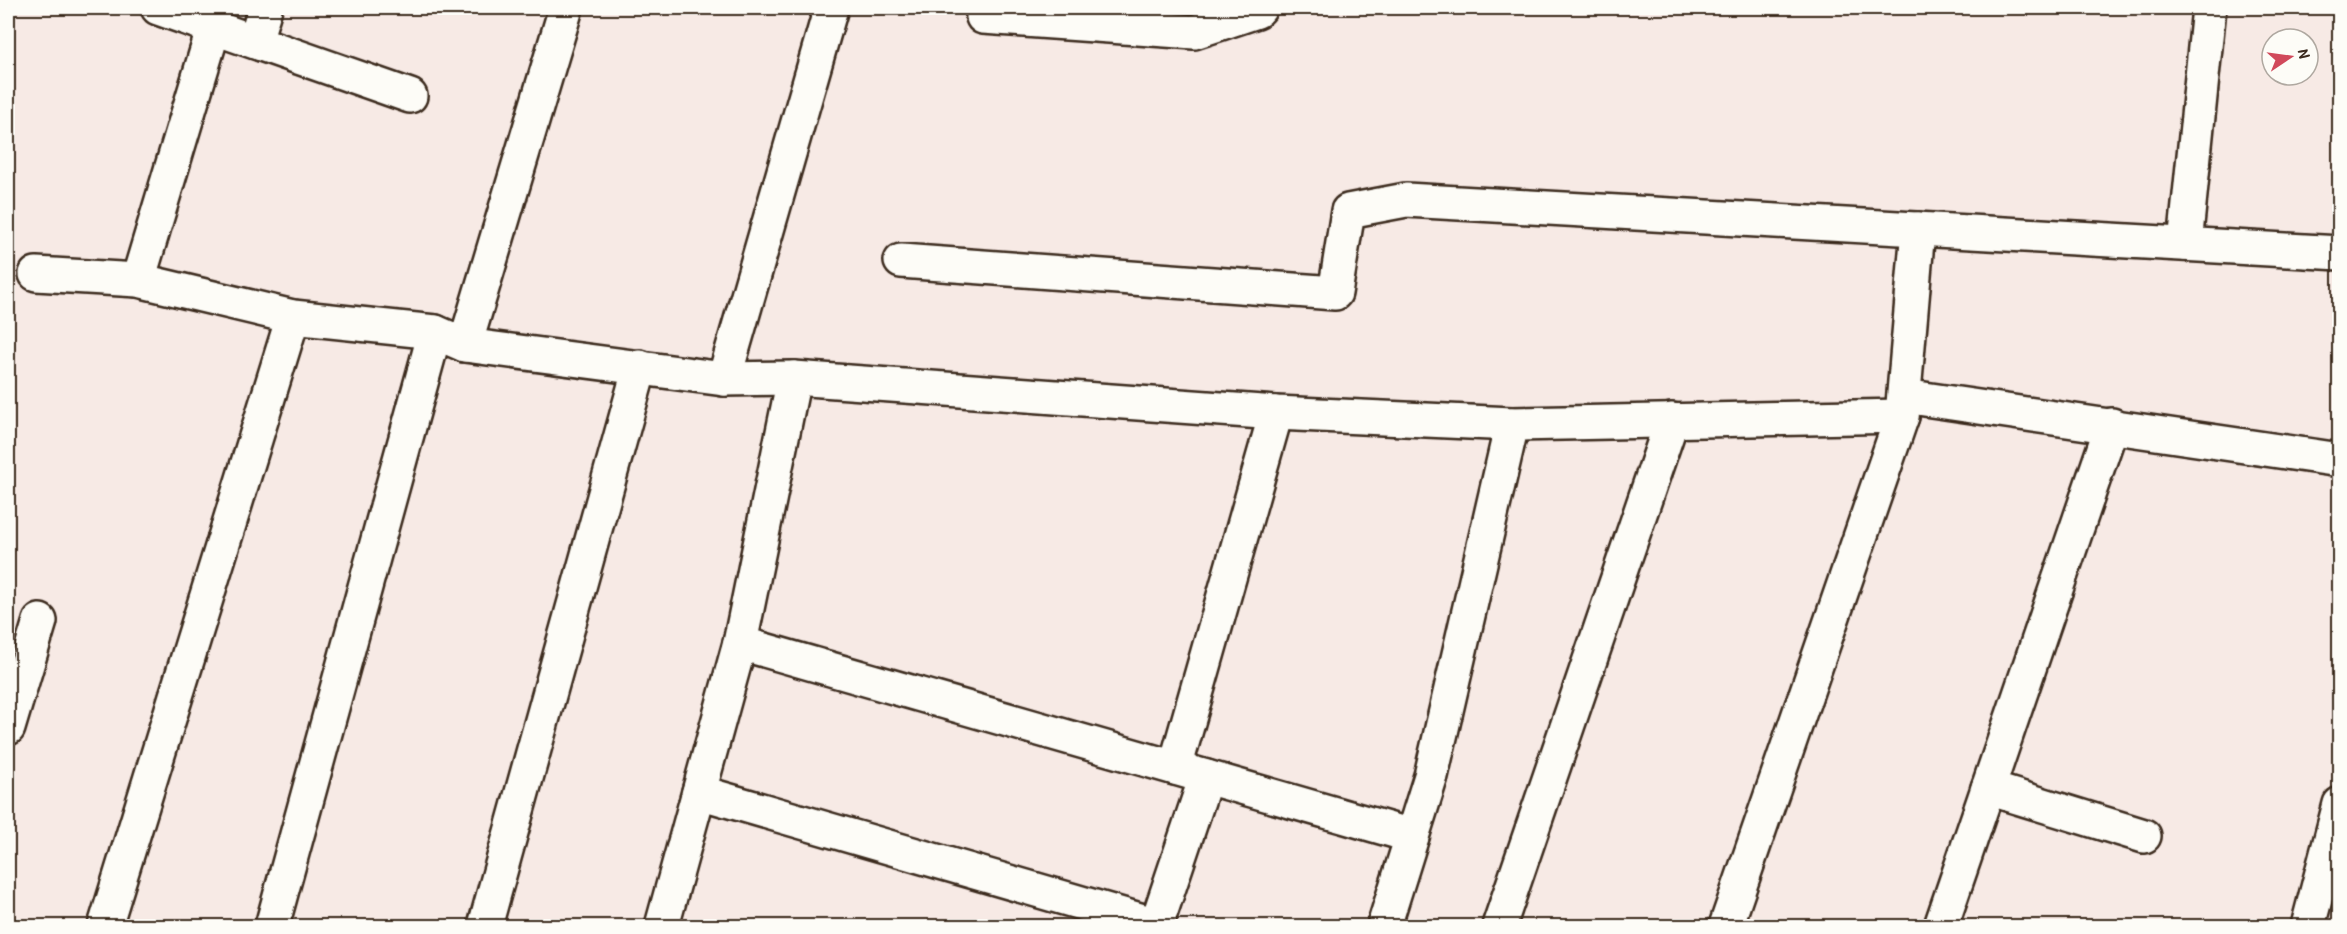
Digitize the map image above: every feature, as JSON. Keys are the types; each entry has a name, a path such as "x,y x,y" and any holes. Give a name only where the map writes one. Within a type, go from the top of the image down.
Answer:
{"street":[{"path":"158,8 410,96"},
{"path":"255,41 265,8"},
{"path":"465,345 566,8"},
{"path":"724,379 831,8"},
{"path":"983,17 1194,32 1260,8"},
{"path":"2185,244 2209,8"},
{"path":"138,280 214,27"},
{"path":"901,261 1335,293 1348,211 1406,200 2340,253"},
{"path":"1726,927 1903,406 1918,229"},
{"path":"36,274 138,280 293,317 435,332 465,345 724,379 794,378 1276,413 1512,424 1672,420 1903,406 2112,425 2340,460"},
{"path":"105,927 293,317"},
{"path":"273,927 435,332"},
{"path":"485,927 640,367"},
{"path":"662,927 740,643 794,378"},
{"path":"699,792 1157,926 1190,773 1276,413"},
{"path":"1499,927 1672,420"},
{"path":"1384,927 1431,776 1512,424"},
{"path":"1941,927 2112,425"},
{"path":"8,728 40,621"},
{"path":"740,643 1413,836"},
{"path":"1988,788 2144,836"},
{"path":"2308,927 2340,804"}]}
